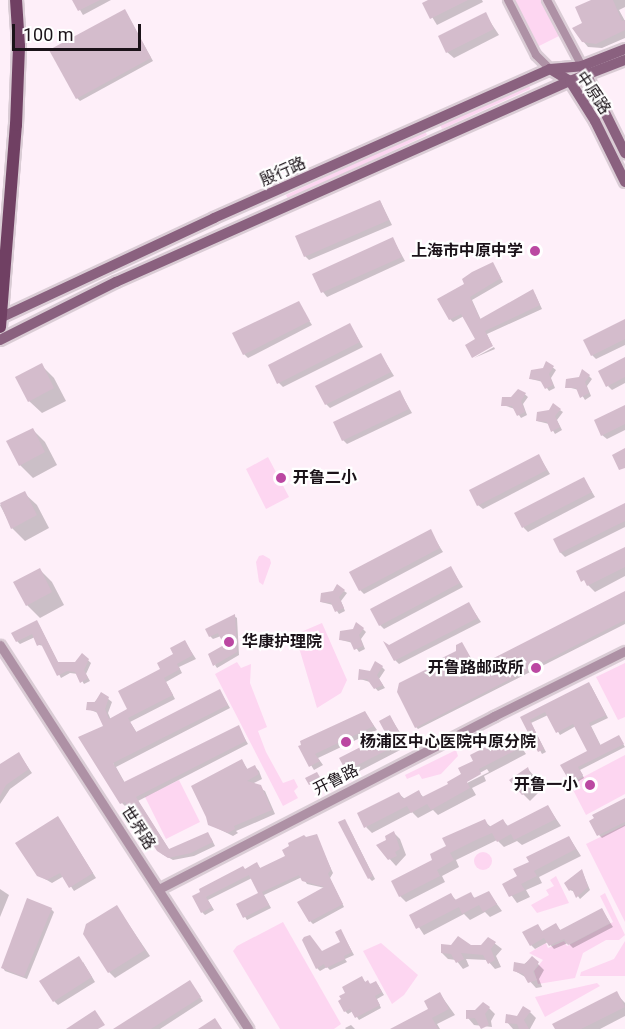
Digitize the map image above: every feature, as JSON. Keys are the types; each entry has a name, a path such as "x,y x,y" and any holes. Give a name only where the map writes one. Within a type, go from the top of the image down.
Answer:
{"main road":[{"path":"0,321 16,125 19,46 16,0"},
{"name":"殷行路","path":"0,340 116,282 570,81 584,70 625,49"},
{"name":"殷行路","path":"0,321 214,218 550,69 584,70 625,60"},
{"name":"中原路","path":"550,69 570,81 595,122 625,182"},
{"name":"中原路","path":"584,70 625,153"}],"street":[{"name":"中原路","path":"508,0 536,55 550,69"},
{"name":"中原路","path":"547,0 584,70"},
{"name":"世界路","path":"0,645 249,1029"},
{"name":"开鲁路","path":"159,889 625,651"}],"shaded area":[{"path":"511,0 543,0 559,36 535,48"},
{"path":"529,84 530,89 442,129 440,125"},
{"path":"425,131 427,135 288,199 286,195"},
{"path":"268,457 289,497 266,509 246,469"},
{"path":"263,555 270,559 271,563 263,585 259,582 256,562 259,556"},
{"path":"322,623 347,680 341,693 317,708 300,651 287,638"},
{"path":"237,662 241,668 251,664 250,683 267,727 258,731 266,752 283,783 294,779 298,787 294,791 298,798 283,806 215,674"},
{"path":"625,663 625,717 618,720 596,677"},
{"path":"456,750 458,756 441,774 422,779 419,774 407,779 405,775"},
{"path":"625,755 625,794 586,815 570,784"},
{"path":"179,780 200,822 166,839 145,797"},
{"path":"625,825 625,922 586,844"},
{"path":"483,852 489,855 492,861 489,867 483,870 477,867 474,861 477,855"},
{"path":"556,876 569,903 537,913 531,905 549,895 546,890 554,886 550,880"},
{"path":"605,893 625,935 619,940 606,940 583,953 575,978 538,984 534,971 543,960 529,953 546,943 548,948 564,941 567,946 613,922 600,896"},
{"path":"283,922 341,1024 334,1029 280,1029 233,951 237,946"},
{"path":"625,941 625,976 580,976 581,972 614,959"},
{"path":"381,943 418,975 404,995 392,1004 363,951"},
{"path":"597,983 600,986 545,1017 535,997"}],"building":[{"path":"72,0 100,0 78,11"},
{"path":"428,0 468,0 430,19 422,3"},
{"path":"591,0 613,0 622,21 625,20 625,30 596,44 582,42 572,28 582,23 575,7"},
{"path":"125,9 151,58 76,99 49,50"},
{"path":"486,12 494,29 446,53 438,36"},
{"path":"380,200 389,220 304,257 295,236"},
{"path":"393,237 402,257 321,293 312,274"},
{"path":"493,262 501,278 470,297 480,319 533,289 540,305 485,331 493,346 472,358 465,345 475,339 461,314 449,320 437,299 464,284 462,279 472,272"},
{"path":"299,301 310,321 243,355 232,333"},
{"path":"625,319 625,339 591,356 583,340"},
{"path":"350,323 360,342 277,384 268,365"},
{"path":"381,353 391,372 325,405 315,386"},
{"path":"625,357 625,377 606,387 598,371"},
{"path":"546,361 554,366 549,374 553,385 545,389 540,380 529,379 531,370 543,368"},
{"path":"42,363 54,388 28,402 15,377"},
{"path":"582,369 590,375 585,382 589,393 580,398 576,388 565,388 566,379 579,377"},
{"path":"518,389 526,393 521,401 525,412 517,416 512,406 501,406 502,397 511,397"},
{"path":"400,390 409,409 342,441 333,422"},
{"path":"553,403 561,409 555,416 560,427 551,432 547,422 536,421 537,412 549,410"},
{"path":"625,405 625,424 601,436 594,420"},
{"path":"33,428 45,452 19,466 6,441"},
{"path":"625,448 625,468 619,470 612,455"},
{"path":"539,454 547,470 477,506 469,490"},
{"path":"584,477 592,492 522,528 514,513"},
{"path":"25,491 37,515 11,529 0,503"},
{"path":"625,503 625,521 560,553 553,539"},
{"path":"431,529 440,548 359,591 349,572"},
{"path":"625,547 625,567 587,586 584,580 581,582 576,571"},
{"path":"451,566 460,583 379,626 370,609"},
{"path":"40,568 52,592 26,606 13,582"},
{"path":"337,584 345,590 339,597 344,608 335,612 331,603 320,602 321,593 333,591"},
{"path":"625,591 625,620 415,728 397,692 399,683 427,669 430,675 442,667 438,660 456,651 456,645 462,642 476,667"},
{"path":"469,602 478,618 394,661 383,641 389,645"},
{"name":"华康护理院","path":"235,614 237,652 213,666 208,654 224,645 218,633 209,637 205,629"},
{"path":"37,620 58,662 75,662 82,653 89,659 84,670 88,678 80,683 75,672 67,671 57,676 41,644 37,646 32,634 16,642 11,633"},
{"path":"356,622 364,628 359,635 363,646 354,650 350,641 339,640 340,631 353,629"},
{"path":"185,640 193,655 177,664 180,669 164,678 173,695 128,718 136,732 220,689 228,705 113,763 124,782 239,725 246,741 136,797 169,849 208,832 213,842 191,853 168,858 157,851 125,802 120,804 78,737 103,726 96,711 86,710 87,702 95,702 101,692 109,697 105,709 109,719 127,709 118,691 160,669 157,663 173,654 170,648"},
{"path":"375,661 383,666 377,675 383,685 374,689 367,679 358,680 359,669 370,671"},
{"path":"589,682 606,715 589,723 600,745 619,735 624,744 578,767 583,775 570,782 560,765 587,751 573,724 556,733 545,712 530,720 544,749 538,752 520,717"},
{"path":"365,711 374,726 315,754 320,761 309,767 298,746 301,745 300,741"},
{"path":"390,715 399,732 397,736 401,743 346,771 339,758 386,734 379,721"},
{"path":"513,733 520,748 479,769 481,774 467,782 470,788 431,810 427,804 411,813 407,806 364,828 357,813 399,792 403,799 419,790 422,797 448,784 447,782 461,774 458,768 473,761 470,755"},
{"path":"19,752 29,769 6,785 0,796 0,764"},
{"path":"242,759 247,769 255,765 259,774 247,781 261,785 272,810 234,826 235,829 228,833 208,825 191,786"},
{"path":"528,767 534,785 528,788 530,791 522,795 509,780"},
{"path":"317,772 321,779 309,785 305,778"},
{"path":"625,798 625,822 597,836 589,821 594,818 592,815"},
{"path":"548,805 556,819 514,840 511,834 497,842 492,833 476,840 450,853 454,860 437,870 440,876 399,897 391,881 432,860 430,854 446,846 442,838 485,819 489,827 503,819 507,826"},
{"path":"58,816 93,873 69,888 60,873 47,880 37,876 15,843"},
{"path":"345,819 373,876 368,879 338,822"},
{"path":"394,831 400,849 395,852 397,856 388,860 376,845 386,840 385,836"},
{"path":"317,834 331,869 328,874 343,904 309,922 297,902 324,887 302,881 299,875 262,892 269,905 243,918 236,904 258,893 249,875 206,897 212,907 201,913 192,896 200,892 199,889 243,866 245,869 257,862 260,868 285,856 282,850 289,846 288,843 304,835 306,837"},
{"path":"569,836 576,849 534,871 537,876 521,884 525,890 509,897 502,884 517,876 513,869 529,862 526,857"},
{"path":"582,869 588,887 576,898 572,889 569,891 564,883"},
{"path":"489,891 497,904 483,912 479,905 462,914 459,907 416,929 409,915 451,893 455,900 471,892 474,898"},
{"path":"27,898 52,908 24,977 1,968"},
{"path":"117,905 145,950 108,973 83,934 86,924"},
{"path":"602,908 610,923 568,945 564,939 549,946 544,938 530,946 522,932 538,924 542,931 556,923 560,930"},
{"path":"341,929 352,952 344,956 345,959 326,968 324,964 316,969 302,940 310,935 322,951 340,942 335,932"},
{"path":"458,936 471,945 481,945 488,937 496,942 491,949 495,960 488,964 483,955 461,953 464,959 456,963 451,954 441,953 441,944 451,945"},
{"path":"79,956 92,977 53,1002 39,981"},
{"path":"532,956 539,962 533,972 537,980 528,983 523,974 513,971 514,962 525,964"},
{"path":"362,976 365,982 368,980 370,984 376,981 382,992 375,996 380,1005 355,1018 350,1009 344,1012 338,1001 341,999 339,996 345,993 342,987"},
{"path":"190,980 201,997 151,1029 113,1029"},
{"path":"617,991 625,1007 581,1029 555,1029 552,1024"},
{"path":"440,992 449,1009 432,1018 438,1029 390,1029 428,1009 424,1001"},
{"path":"483,1002 490,1007 485,1014 489,1025 481,1029 475,1018 466,1019 466,1010 475,1010"},
{"path":"523,1006 531,1011 524,1020 529,1029 519,1029 517,1024 505,1023 506,1014 517,1016"},
{"path":"95,1010 105,1025 98,1029 66,1029"},
{"path":"215,1018 222,1029 198,1029"}],"place":[{"name":"上海市中原中学","path":"535,251"},
{"name":"开鲁二小","path":"281,478"},
{"name":"华康护理院","path":"229,642"},
{"name":"开鲁路邮政所","path":"536,668"},
{"name":"杨浦区中心医院中原分院","path":"346,742"},
{"name":"开鲁一小","path":"590,785"}]}
